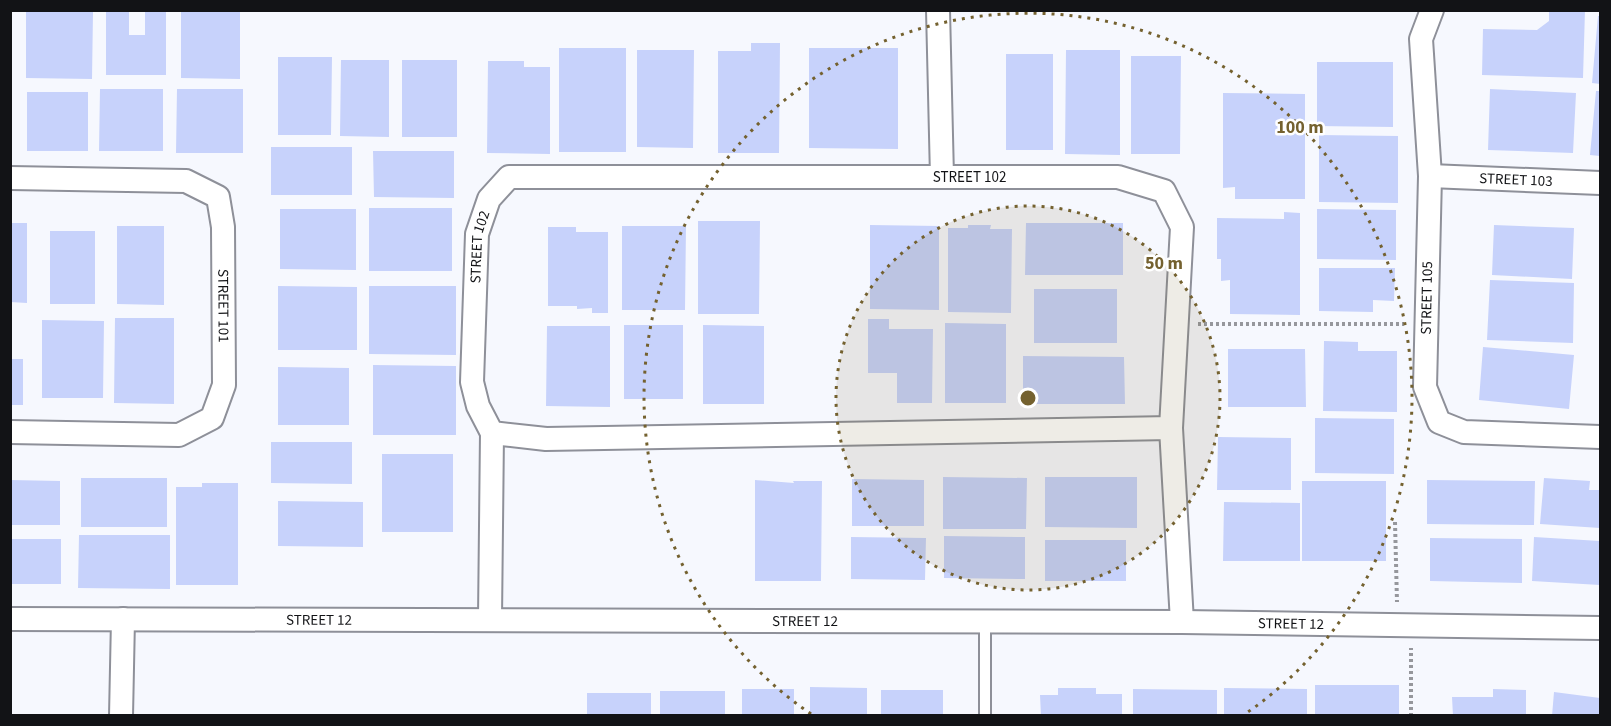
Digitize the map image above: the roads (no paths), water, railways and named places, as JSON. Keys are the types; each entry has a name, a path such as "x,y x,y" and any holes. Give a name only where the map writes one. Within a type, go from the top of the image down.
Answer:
{"street":[{"path":"938,10 942,177"},
{"name":"STREET 105","path":"1432,10 1421,39 1430,176 1425,387 1439,422 1464,432 1600,437"},
{"name":"STREET 103","path":"1430,176 1600,183"},
{"name":"STREET 102","path":"492,433 478,406 472,382 477,234 489,199 509,177 1118,177 1164,190 1182,227 1171,428 1182,622"},
{"name":"STREET 101","path":"10,178 186,181 218,197 223,227 224,385 212,418 179,435 10,432"},
{"path":"490,619 492,433 546,439 1171,428"},
{"name":"STREET 12","path":"10,619 1405,623 1600,628"},
{"path":"121,716 123,619"}],"lane":[{"path":"985,621 985,716"}]}
